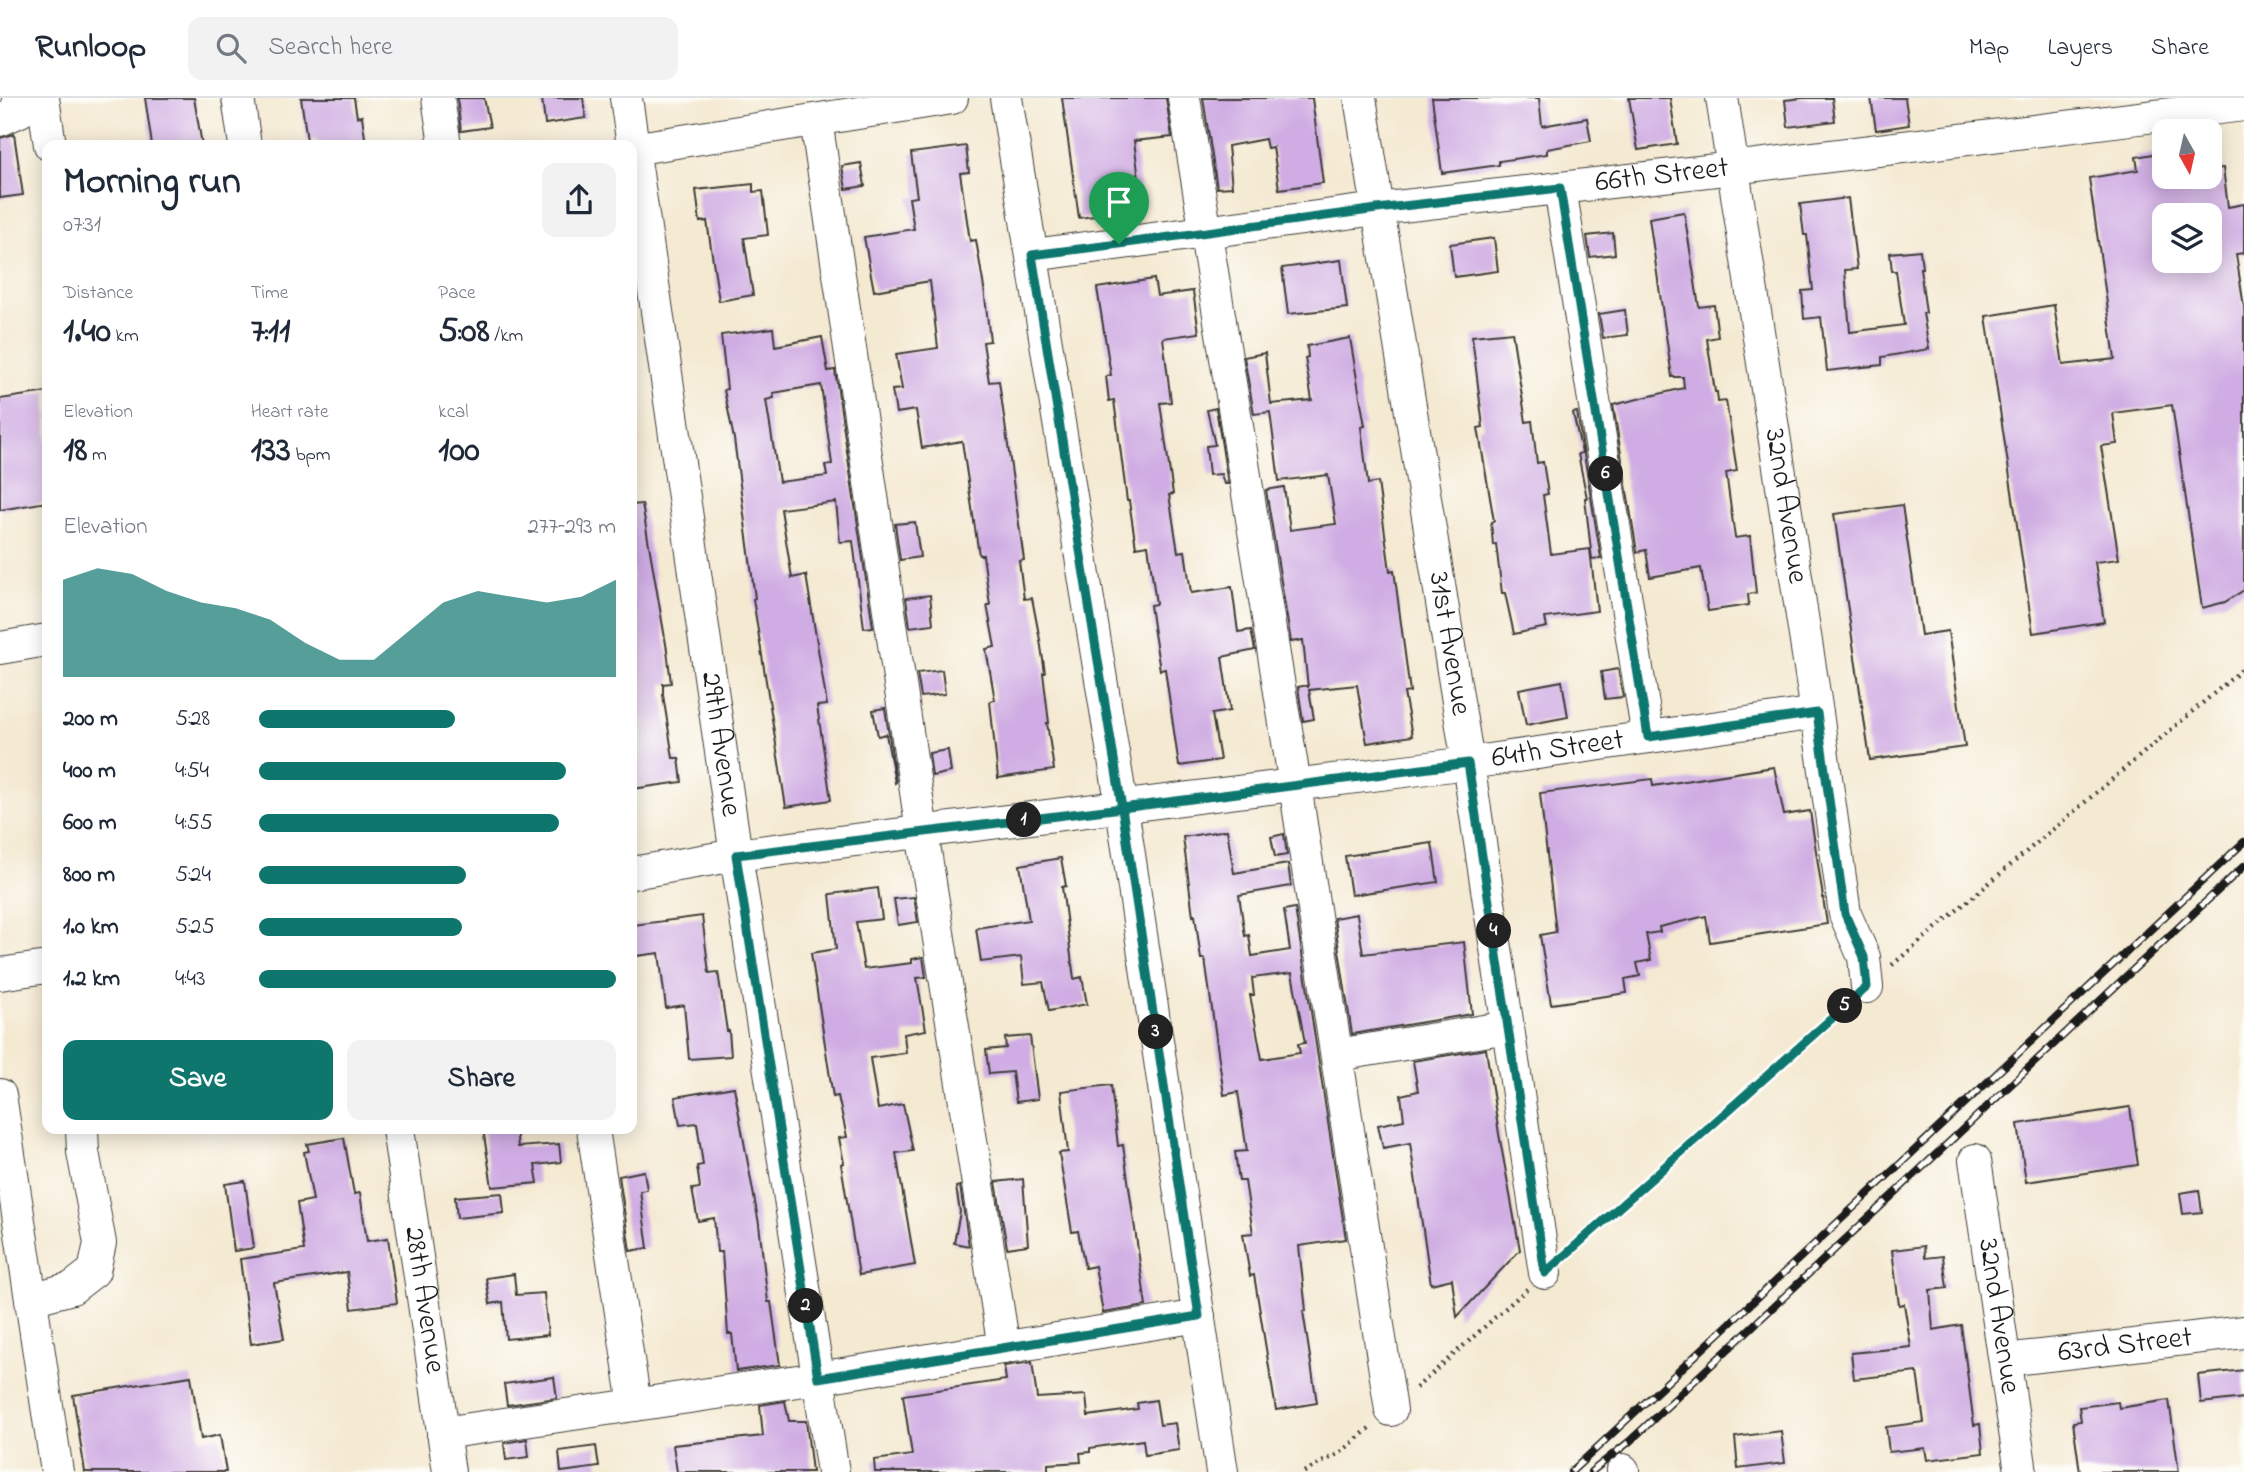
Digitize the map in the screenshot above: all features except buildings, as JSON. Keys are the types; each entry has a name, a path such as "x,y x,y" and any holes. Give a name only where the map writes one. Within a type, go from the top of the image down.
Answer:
{"street":[{"path":"0,120 20,111 18,98"},
{"path":"43,98 49,140"},
{"path":"238,98 244,140"},
{"path":"438,98 444,140"},
{"name":"29th Avenue","path":"626,98 632,140"},
{"path":"637,148 952,98"},
{"path":"1006,98 1122,808 1222,1472"},
{"path":"1185,98 1296,785 1391,1410"},
{"name":"31st Avenue","path":"1360,98 1468,763 1545,1273"},
{"name":"32nd Avenue","path":"1722,98 1817,713 1845,914 1864,957 1867,987"},
{"name":"66th Street","path":"1032,255 1377,209 2244,105"},
{"path":"816,120 922,832 1004,1348"},
{"name":"29th Avenue","path":"637,176 736,855 832,1472"},
{"path":"1560,188 1648,737"},
{"path":"0,648 42,641"},
{"name":"64th Street","path":"637,872 736,855 1468,763 1817,713"},
{"path":"0,974 42,968"},
{"path":"1337,1055 1508,1027"},
{"path":"0,1095 57,1472"},
{"path":"31,1299 72,1288 94,1271 100,1243 83,1152 82,1134"},
{"name":"28th Avenue","path":"399,1134 449,1472"},
{"path":"594,1134 635,1405"},
{"name":"32nd Avenue","path":"1975,1160 2021,1472"},
{"path":"443,1433 818,1378 1199,1316"},
{"name":"63rd Street","path":"2005,1360 2244,1332"}],"path":[{"path":"1304,1472 1341,1452 1391,1410 1867,987 2244,668"}],"railway":[{"path":"1571,1472 2244,842"},
{"path":"1591,1472 1630,1441 2244,866"}],"route":[{"path":"1119,244 1032,255 1122,808 736,855 818,1378 1199,1316 1122,808 1468,763 1545,1273 1867,987 1864,957 1845,914 1817,713 1648,737 1560,188 1377,209 1119,244"}]}
